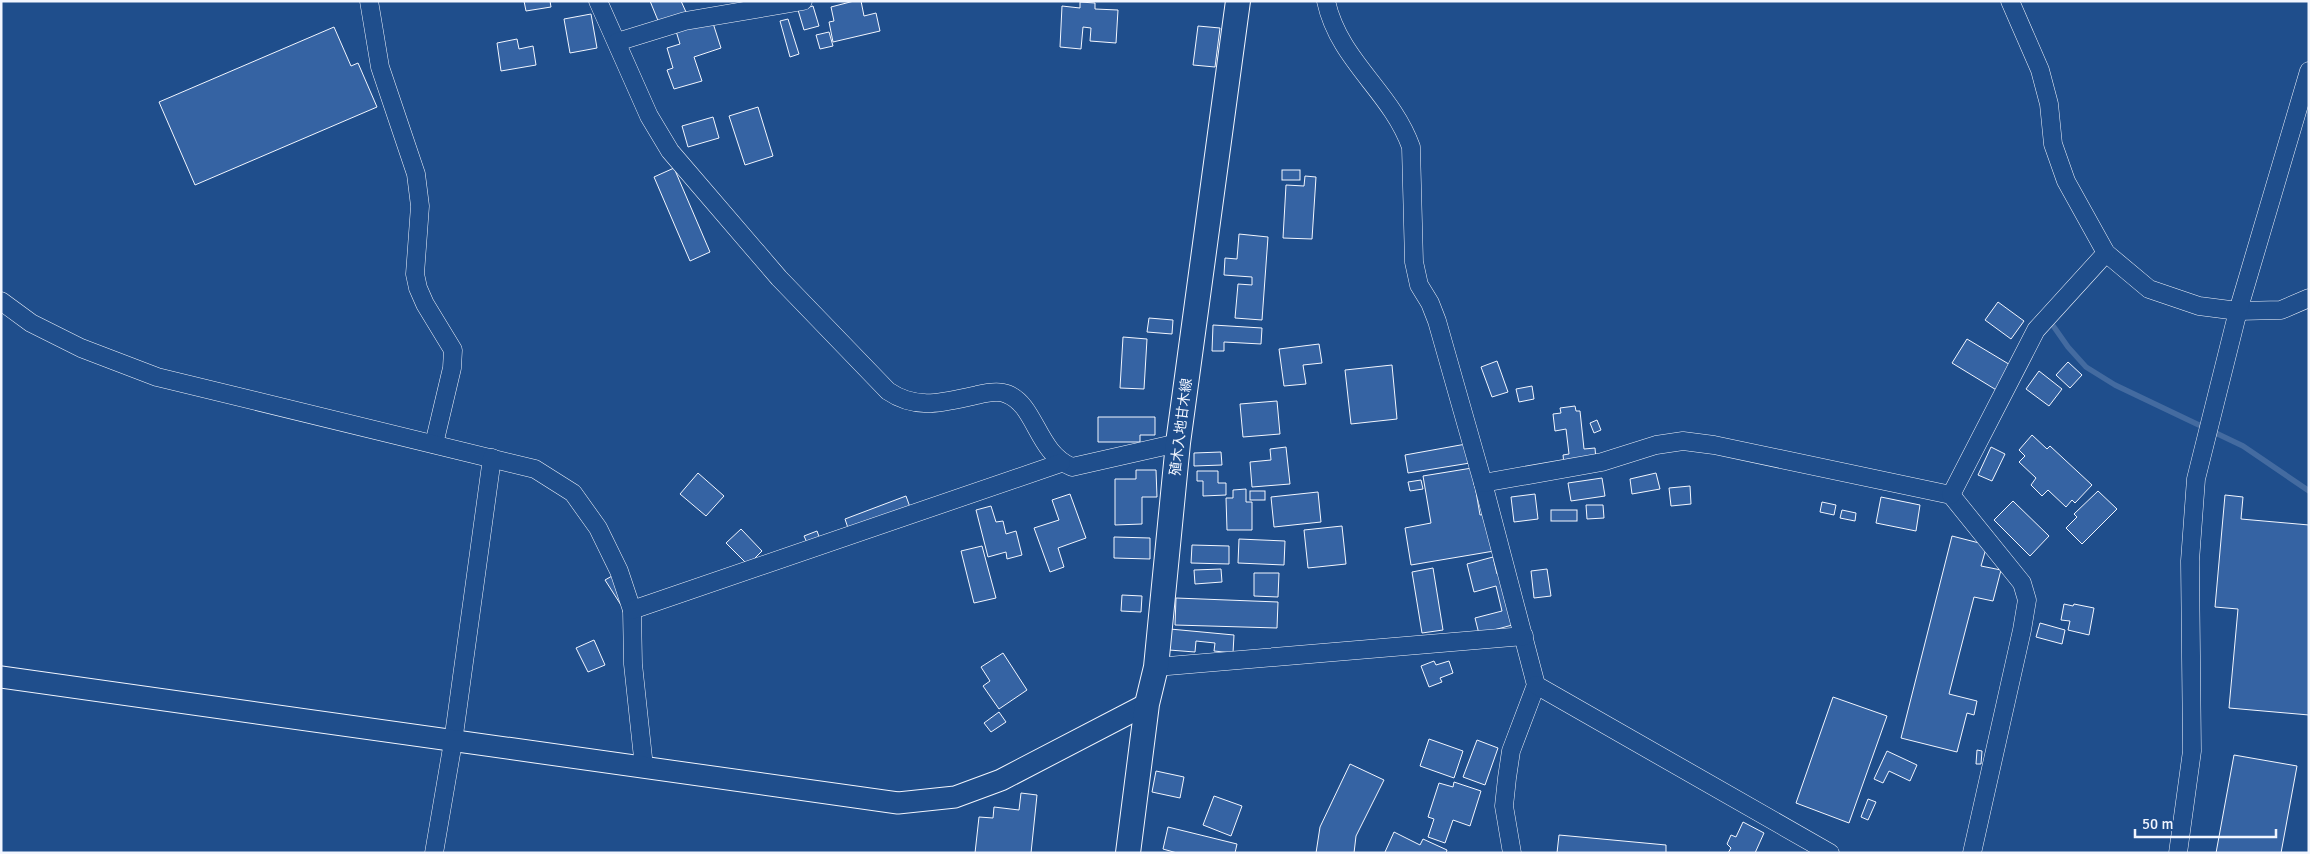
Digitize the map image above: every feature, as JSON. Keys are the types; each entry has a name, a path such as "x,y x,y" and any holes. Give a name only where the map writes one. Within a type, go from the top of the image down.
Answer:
{"main road":[{"name":"殖木入地甘木線","path":"1128,853 1147,704 1156,667 1178,443 1238,1"}],"street":[{"path":"369,1 380,67 419,188 420,206 415,274 418,288 452,350 452,368 434,444"},
{"path":"598,1 649,116 670,151 779,278 888,391 901,400 923,404 988,392 1006,393 1020,403 1048,449 1061,463 1072,467 1178,443"},
{"path":"617,42 685,22 782,3 803,1"},
{"path":"1326,1 1336,34 1349,56 1389,104 1405,130 1411,147 1416,270 1419,285 1430,303 1437,321 1483,483 1536,685 1511,751 1507,778 1504,806 1512,853"},
{"path":"2010,1 2040,70 2049,104 2053,144 2066,182 2106,253 2148,289 2199,306 2238,312 2281,310 2309,298"},
{"path":"2178,853 2192,751 2190,561 2196,479 2238,312 2309,71"},
{"path":"1950,495 2036,330 2106,253"},
{"path":"1,301 32,323 81,348 158,377 535,469 573,493 598,528 619,571 632,610 633,664 644,767"},
{"path":"1483,483 1602,462 1656,445 1683,441 1724,447 1950,495 2022,583 2027,600 1972,853"},
{"path":"434,853 453,742 492,458"},
{"path":"632,610 1061,463"},
{"path":"1156,667 1524,636"},
{"path":"1,677 898,803 955,797 1001,780 1147,704"},
{"path":"1536,685 1830,853"}],"building":[{"path":"524,1 550,1 551,7 526,11"},
{"path":"650,1 681,1 686,12 659,23"},
{"path":"861,1 864,16 876,13 880,31 833,42 829,22 834,21 831,7"},
{"path":"1080,2 1095,3 1095,9 1118,10 1116,43 1090,41 1091,28 1083,27 1081,49 1060,47 1062,6 1080,8"},
{"path":"813,6 819,26 804,30 798,10"},
{"path":"591,14 597,48 570,53 564,19"},
{"path":"788,19 799,54 790,57 780,21"},
{"path":"712,20 721,48 694,57 702,81 674,89 667,70 673,68 667,48 680,44 676,31"},
{"path":"1198,26 1220,28 1215,67 1193,65"},
{"path":"334,27 351,66 358,63 377,107 195,185 159,102"},
{"path":"829,32 833,46 820,49 816,35"},
{"path":"517,39 519,49 533,46 536,65 501,71 497,43"},
{"path":"758,107 773,156 745,165 729,116"},
{"path":"713,117 719,138 688,147 682,126"},
{"path":"674,168 710,252 690,261 654,177"},
{"path":"1282,170 1300,170 1300,180 1282,180"},
{"path":"1305,176 1316,177 1312,239 1283,238 1286,185 1304,186"},
{"path":"1239,234 1268,237 1262,320 1235,318 1238,284 1252,285 1252,277 1224,275 1225,258 1237,259"},
{"path":"1998,302 2024,321 2011,339 1985,320"},
{"path":"1149,318 1173,320 1172,334 1147,332"},
{"path":"1213,325 1262,328 1261,344 1224,342 1224,351 1212,351"},
{"path":"1123,337 1147,339 1144,389 1120,388"},
{"path":"1967,339 2012,366 1998,391 1952,363"},
{"path":"1319,344 1322,363 1303,365 1306,384 1284,386 1279,349"},
{"path":"1497,361 1508,392 1492,397 1481,367"},
{"path":"2068,362 2082,375 2070,388 2056,375"},
{"path":"1392,365 1397,419 1351,424 1345,370"},
{"path":"2039,371 2062,389 2049,406 2026,389"},
{"path":"1532,386 1534,399 1519,402 1516,389"},
{"path":"1277,401 1280,434 1243,437 1240,404"},
{"path":"1575,406 1576,411 1580,411 1584,449 1595,448 1596,460 1564,464 1563,455 1569,454 1566,429 1555,431 1553,414 1561,413 1560,408"},
{"path":"1098,417 1155,417 1155,435 1140,435 1140,442 1098,442"},
{"path":"1597,420 1601,430 1594,433 1590,423"},
{"path":"2032,435 2047,449 2050,446 2092,485 2075,503 2072,500 2066,507 2048,490 2042,496 2031,485 2036,478 2019,462 2025,456 2019,450"},
{"path":"1466,444 1470,463 1408,473 1405,455"},
{"path":"1286,447 1290,484 1252,487 1250,462 1271,460 1270,449"},
{"path":"1991,447 2005,454 1992,481 1978,475"},
{"path":"1221,452 1222,465 1194,466 1194,453"},
{"path":"1472,468 1480,515 1487,514 1494,551 1411,565 1405,528 1431,523 1423,476"},
{"path":"1136,470 1156,470 1157,497 1142,497 1142,524 1115,525 1115,479 1136,479"},
{"path":"1197,471 1218,471 1218,483 1226,483 1226,495 1203,496 1203,481 1197,481"},
{"path":"698,473 724,496 706,516 680,494"},
{"path":"1656,473 1660,489 1632,494 1630,479"},
{"path":"1602,478 1605,496 1571,501 1568,483"},
{"path":"1421,480 1423,489 1410,491 1408,482"},
{"path":"1690,486 1691,504 1671,506 1669,488"},
{"path":"1246,489 1246,502 1252,502 1252,530 1227,530 1226,498 1233,498 1233,490"},
{"path":"1250,491 1265,491 1265,500 1250,500"},
{"path":"2098,491 2117,509 2082,544 2066,528 2077,517 2074,514"},
{"path":"1318,492 1321,522 1274,527 1271,497"},
{"path":"1070,494 1086,538 1058,548 1064,567 1050,572 1034,528 1059,520 1052,500"},
{"path":"1535,494 1538,519 1514,522 1511,497"},
{"path":"2225,495 2243,497 2241,519 2309,525 2309,715 2229,708 2238,609 2215,607"},
{"path":"906,496 911,510 850,534 845,519"},
{"path":"1881,497 1920,505 1916,531 1876,523"},
{"path":"2013,501 2049,536 2030,556 1994,520"},
{"path":"1822,502 1836,505 1834,515 1820,512"},
{"path":"1586,505 1603,505 1604,518 1587,519"},
{"path":"991,506 996,522 1003,521 1006,534 1016,531 1022,555 1007,559 1006,552 988,557 976,510"},
{"path":"1551,510 1577,510 1577,521 1551,521"},
{"path":"1842,510 1856,513 1855,521 1840,518"},
{"path":"1342,526 1346,564 1308,568 1304,530"},
{"path":"741,529 762,551 748,565 726,543"},
{"path":"817,531 821,542 809,547 804,536"},
{"path":"1952,536 1987,545 1981,566 2001,570 1993,601 1974,597 1949,694 1977,701 1974,715 1967,713 1957,752 1901,738"},
{"path":"1114,537 1150,538 1150,559 1114,558"},
{"path":"1239,539 1285,541 1284,565 1238,563"},
{"path":"1192,545 1229,546 1229,564 1191,563"},
{"path":"982,546 996,598 974,603 961,551"},
{"path":"1493,557 1497,574 1503,573 1516,624 1479,634 1475,618 1502,611 1496,586 1474,592 1467,564"},
{"path":"1433,568 1443,630 1422,633 1412,572"},
{"path":"1221,569 1222,582 1195,584 1194,570"},
{"path":"1547,569 1551,596 1534,598 1531,571"},
{"path":"1254,573 1279,573 1278,597 1254,596"},
{"path":"612,576 628,601 621,605 605,580"},
{"path":"1122,595 1142,596 1141,612 1121,611"},
{"path":"1176,598 1278,602 1277,628 1175,625"},
{"path":"2064,604 2094,608 2089,635 2068,630 2070,621 2061,620"},
{"path":"2040,623 2065,630 2062,644 2036,637"},
{"path":"1170,629 1234,635 1233,653 1214,651 1215,643 1196,641 1195,652 1169,650"},
{"path":"594,640 605,665 588,672 576,648"},
{"path":"1003,653 1027,690 999,709 983,686 990,681 981,667"},
{"path":"1434,661 1436,665 1449,661 1453,673 1440,678 1442,682 1429,687 1421,666"},
{"path":"1833,697 1887,716 1849,823 1796,803"},
{"path":"999,712 1006,722 991,732 984,723"},
{"path":"1429,739 1463,751 1454,778 1420,766"},
{"path":"1477,740 1498,748 1485,785 1463,777"},
{"path":"1977,750 1982,751 1981,764 1976,764"},
{"path":"1887,751 1917,765 1910,781 1889,771 1883,783 1874,779"},
{"path":"2234,755 2297,766 2281,853 2216,853"},
{"path":"1350,764 1384,780 1356,836 1354,853 1316,853 1320,827"},
{"path":"1156,771 1184,777 1180,798 1152,792"},
{"path":"1454,782 1481,791 1470,826 1453,820 1445,843 1428,837 1434,819 1428,817 1439,783 1453,787"},
{"path":"1021,793 1037,795 1031,853 975,853 979,817 993,818 994,807 1019,810"},
{"path":"1214,796 1242,806 1231,836 1203,825"},
{"path":"1868,799 1876,802 1868,820 1861,817"},
{"path":"1743,822 1764,833 1755,853 1728,853 1731,848 1727,844 1731,835 1736,837"},
{"path":"1168,827 1237,844 1235,853 1177,853 1163,849"},
{"path":"1394,832 1420,845 1423,839 1447,850 1446,853 1386,853"},
{"path":"1559,835 1666,845 1666,853 1557,853"}],"waterway":[{"path":"2054,327 2068,347 2086,367 2115,385 2243,446 2309,491"}]}
